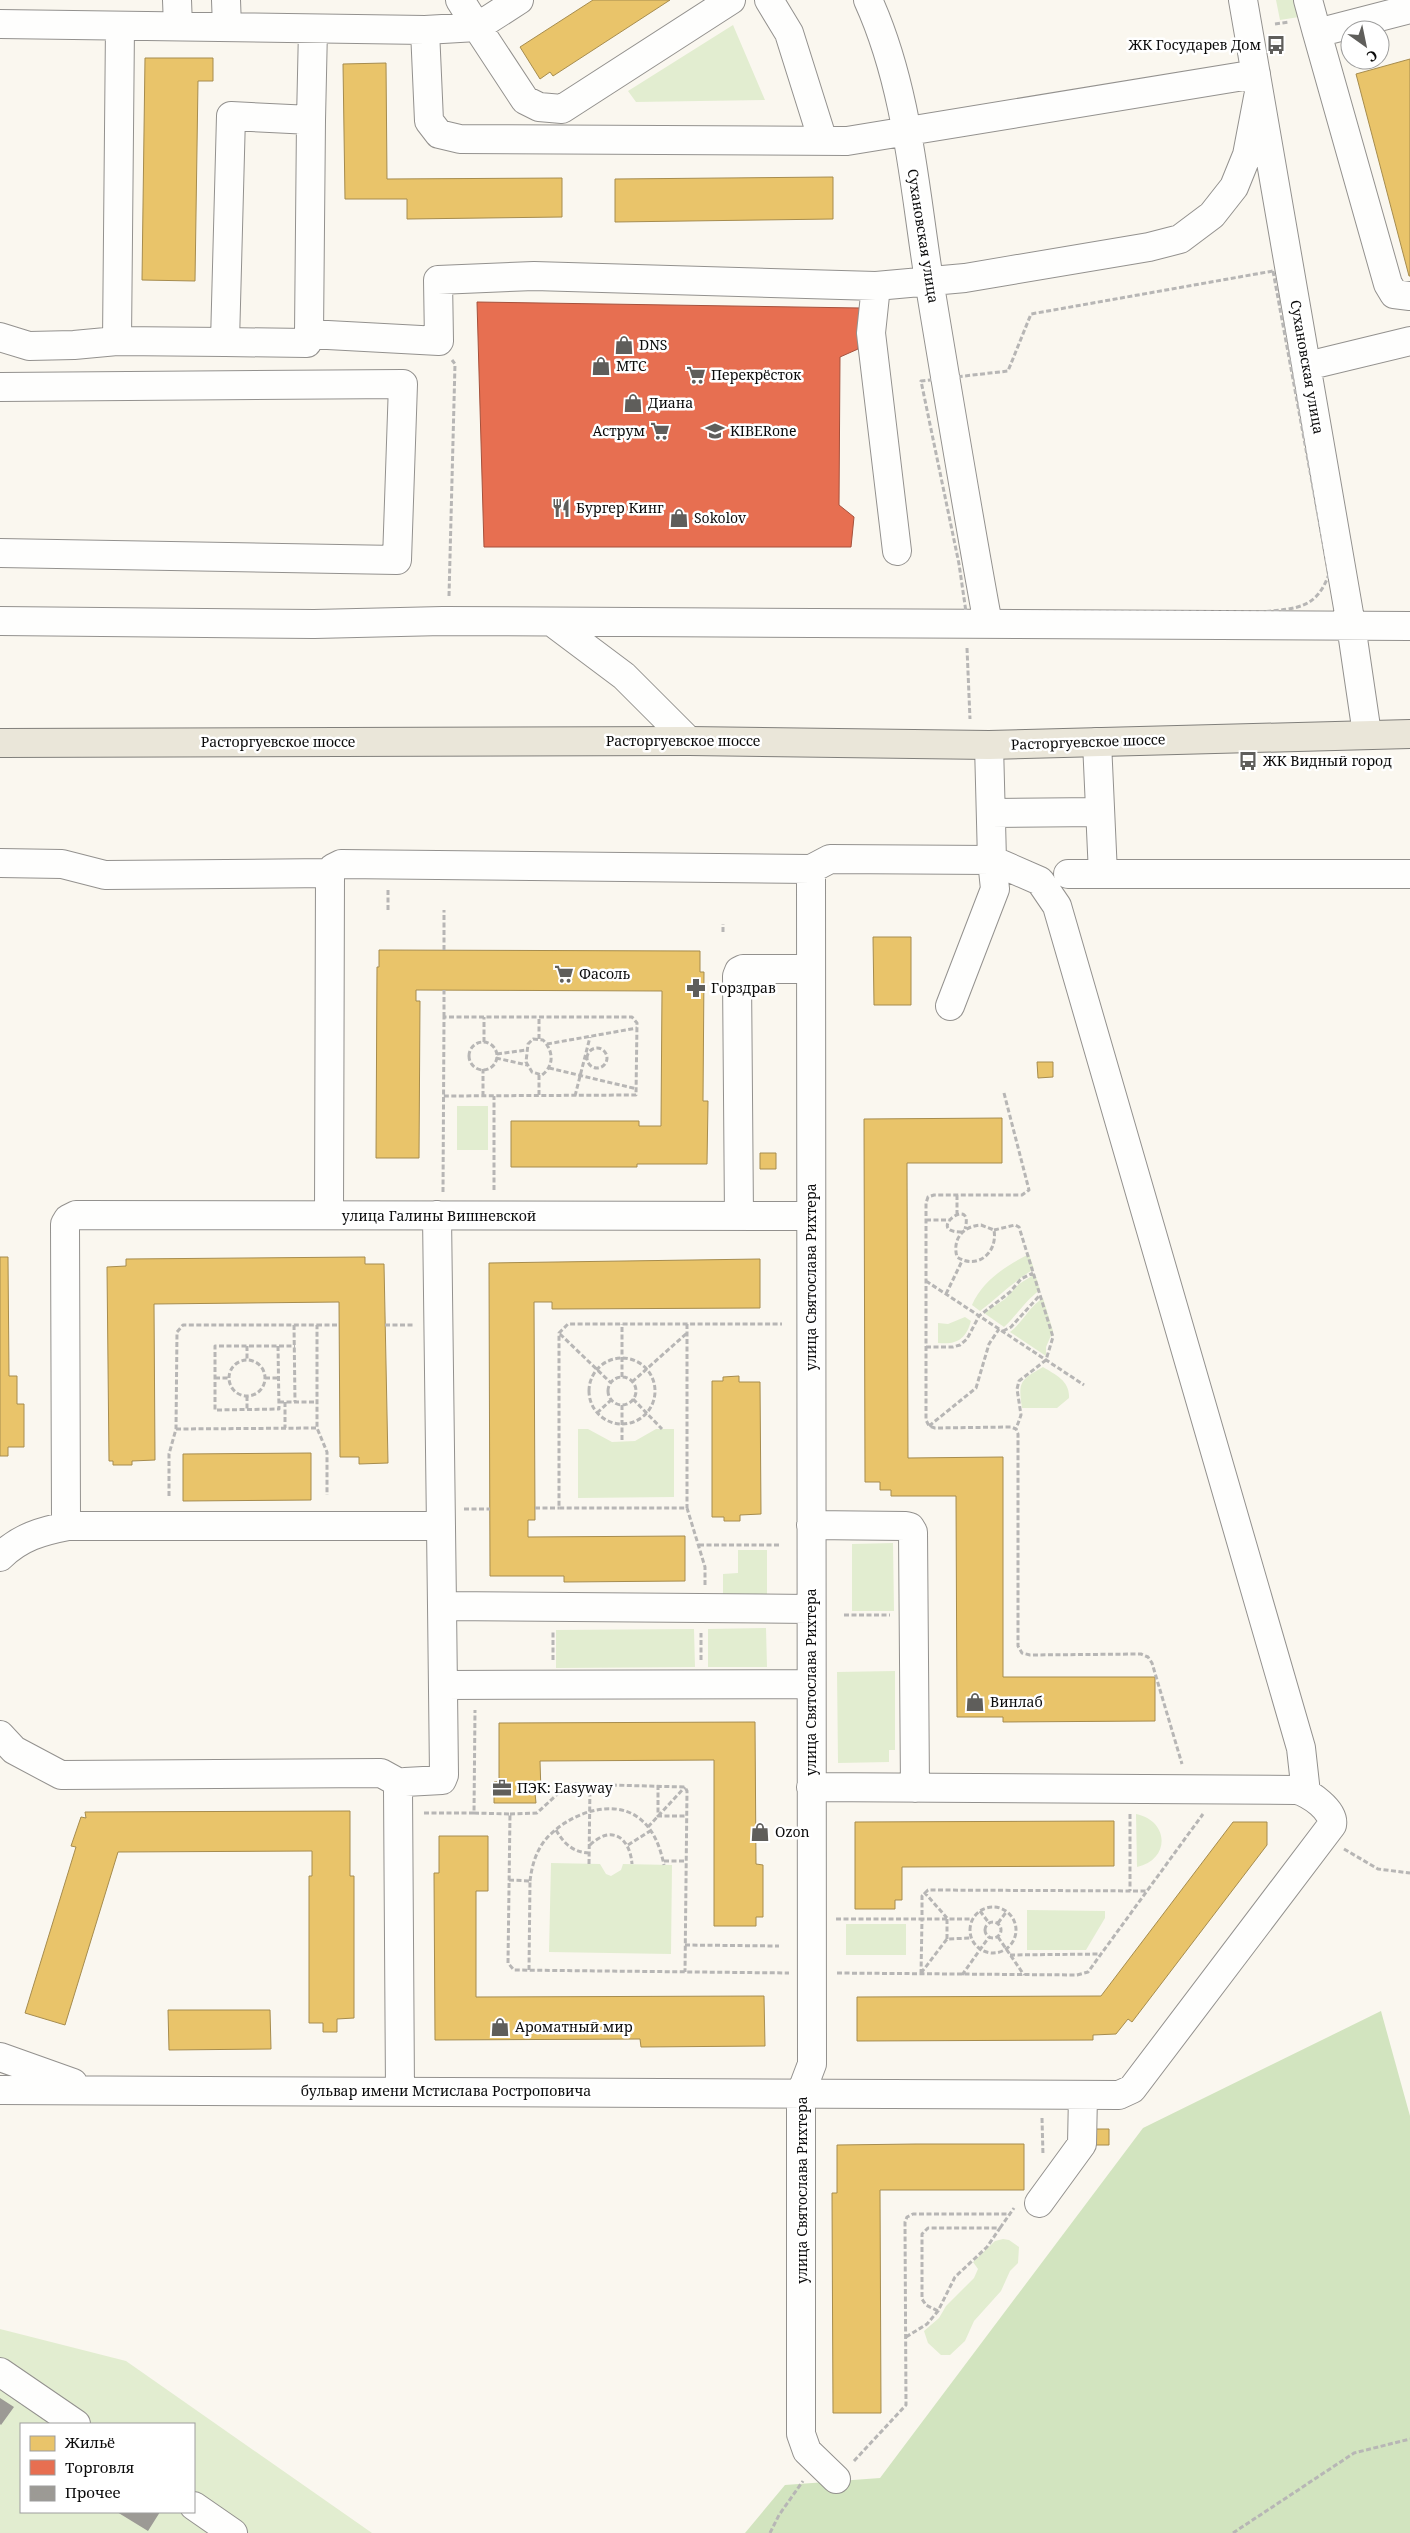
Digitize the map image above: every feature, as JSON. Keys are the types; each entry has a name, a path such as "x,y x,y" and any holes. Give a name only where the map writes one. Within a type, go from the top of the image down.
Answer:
{"main road":[{"name":"Расторгуевское шоссе","path":"0,743 689,741 989,745 1410,734"}],"street":[{"path":"226,0 227,27"},
{"path":"460,0 525,100 539,107 562,109 731,0"},
{"path":"0,24 120,26 178,13 227,27 425,30 477,27 519,0"},
{"path":"769,0 789,33 823,141"},
{"name":"Сухановская улица","path":"868,0 883,32 907,131 929,280 987,618"},
{"name":"Сухановская улица","path":"1243,0 1351,625 1367,734"},
{"path":"1308,0 1388,284 1394,294 1410,296"},
{"path":"1317,33 1410,10"},
{"path":"117,341 120,26"},
{"path":"0,337 29,346 74,345 117,341 307,343 309,334 313,29"},
{"path":"309,334 439,341 438,280 534,276 876,286 965,278 1036,268 1180,239 1212,215 1234,187 1247,155 1258,83 907,131 847,141 460,139 439,134 429,121 425,30"},
{"path":"557,140 562,109"},
{"path":"225,342 231,116 311,120"},
{"path":"876,286 871,333 897,551"},
{"path":"1307,366 1410,341"},
{"path":"0,387 403,384 397,560 0,553"},
{"path":"0,621 314,624 443,621 552,622 987,618 1410,626"},
{"path":"552,622 624,676 689,741"},
{"path":"1097,742 1103,874"},
{"path":"950,1006 995,889 992,860 989,745"},
{"path":"991,813 1100,812"},
{"path":"329,1216 330,873 333,868 340,864 811,869 830,859 992,860 1040,881 1057,906 1301,1748 1306,1793"},
{"path":"0,863 62,864 105,875 330,873"},
{"name":"улица Святослава Рихтера","path":"807,2451 801,2434 801,2093 812,2069 810,1609 811,869"},
{"path":"1068,874 1410,874"},
{"path":"739,1216 737,976 739,971 743,969 811,969"},
{"path":"400,2091 398,1789 405,1782 436,1782 442,1780 444,1775 440,1526 440,1205"},
{"name":"улица Галины Вишневской","path":"68,1526 66,1520 65,1224 68,1219 76,1215 329,1216 440,1205 739,1216 811,1216"},
{"path":"811,1525 910,1527 912,1532 915,1788"},
{"path":"0,1556 12,1545 39,1531 68,1526 440,1526"},
{"path":"442,1606 810,1609"},
{"path":"442,1685 811,1684"},
{"path":"0,1735 14,1750 61,1775 381,1773 401,1784"},
{"path":"811,1787 1296,1790 1306,1793 1330,1814 1333,1819 1332,1825"},
{"name":"бульвар имени Мстислава Ростроповича","path":"0,2090 1119,2095 1132,2089 1332,1825"},
{"path":"0,2057 91,2090"},
{"path":"1027,2204 1082,2144 1083,2095"},
{"path":"0,2372 75,2423"},
{"path":"807,2451 836,2479"},
{"path":"195,2507 233,2533"}],"path":[{"path":"1273,272 1329,574 1323,589 1312,602 1296,608 1262,612 987,618 966,612 959,564 921,381 946,378 1008,371 1031,314 1273,272"},
{"path":"439,341 454,364 449,600"},
{"path":"444,910 444,950"},
{"path":"723,924 723,932"},
{"path":"440,1205 444,1096 444,990"},
{"path":"444,1017 632,1017 635,1019 637,1028 637,1089 636,1094 631,1096 444,1096"},
{"path":"484,1017 484,1042"},
{"path":"539,1017 539,1039"},
{"path":"547,1044 637,1028"},
{"path":"575,1096 587,1058 590,1036"},
{"path":"533,1039 539,1039 547,1044 552,1057 549,1068 542,1075 532,1072 528,1065 526,1050 528,1044 533,1039"},
{"path":"484,1042 492,1045 496,1056 492,1067 484,1069 474,1066 469,1055 475,1045 484,1042"},
{"path":"598,1049 603,1050 607,1059 606,1064 597,1068 592,1067 587,1058 589,1053 598,1049"},
{"path":"496,1056 526,1050"},
{"path":"496,1056 528,1065"},
{"path":"549,1068 637,1089"},
{"path":"483,1096 484,1069"},
{"path":"539,1075 539,1096"},
{"path":"929,1426 926,1420 926,1203 928,1198 934,1195 1022,1195 1029,1190 1004,1093"},
{"path":"494,1096 494,1196"},
{"path":"957,1195 957,1214"},
{"path":"994,1230 995,1244 988,1255 976,1262 962,1261 956,1257 955,1251 958,1238 964,1231 967,1223 965,1217 954,1214 949,1220 950,1229 955,1232 964,1231 981,1225 994,1230 1014,1225 1019,1227 1053,1337 1046,1360 1019,1381 1017,1389 1021,1415 1016,1429 1018,1434 1018,1646 1022,1653 1030,1655 1141,1654 1148,1657 1152,1663 1189,1789"},
{"path":"926,1220 949,1220"},
{"path":"946,1294 962,1261"},
{"path":"926,1347 953,1347 960,1345 966,1339 979,1316 1010,1292 1021,1279 1033,1273"},
{"path":"926,1280 1084,1385"},
{"path":"1003,1332 1011,1327 1040,1296"},
{"path":"559,1508 559,1333 568,1324 782,1324"},
{"path":"622,1324 622,1377"},
{"path":"687,1324 687,1508 705,1567 704,1594"},
{"path":"169,1496 169,1454 176,1429 176,1332 179,1328 183,1325 339,1325"},
{"path":"294,1325 295,1402"},
{"path":"317,1325 317,1428 327,1452 327,1496"},
{"path":"385,1325 414,1325"},
{"path":"929,1426 976,1388 990,1344 999,1329"},
{"path":"559,1333 610,1382"},
{"path":"632,1382 687,1333"},
{"path":"278,1346 279,1409 215,1410 215,1346 278,1346 295,1346"},
{"path":"247,1346 247,1360"},
{"path":"613,1358 628,1358 642,1364 646,1369 652,1375 655,1390 652,1404 646,1413 630,1424 615,1424 601,1418 592,1406 588,1392 591,1377 600,1365 613,1358"},
{"path":"247,1360 258,1364 264,1370 265,1378 264,1386 258,1392 247,1396 235,1393 230,1387 228,1378 235,1364 247,1360"},
{"path":"622,1377 632,1382 636,1390 633,1400 622,1405 611,1400 607,1391 610,1382 622,1377"},
{"path":"215,1378 228,1378"},
{"path":"265,1378 279,1378"},
{"path":"247,1396 247,1409"},
{"path":"597,1413 611,1400"},
{"path":"633,1400 662,1428"},
{"path":"279,1402 317,1402"},
{"path":"285,1402 285,1428"},
{"path":"622,1405 622,1441"},
{"path":"929,1426 1016,1429"},
{"path":"176,1429 317,1428"},
{"path":"535,1508 687,1508"},
{"path":"699,1545 781,1545"},
{"path":"844,1615 913,1615"},
{"path":"589,1864 590,1784"},
{"path":"510,1814 537,1813 568,1786 590,1784 685,1787"},
{"path":"658,1785 658,1816"},
{"path":"628,1845 649,1829 658,1816 685,1787"},
{"path":"685,1787 687,1791 685,1972"},
{"path":"529,1970 530,1881 532,1864 546,1839 572,1818 590,1812 622,1811 636,1816 649,1829 660,1849 664,1863 686,1861"},
{"path":"1130,1811 1130,1891"},
{"path":"658,1816 687,1816"},
{"path":"1332,1825 1341,1847 1378,1869 1410,1873"},
{"path":"556,1830 565,1844 572,1849 589,1853"},
{"path":"590,1845 605,1835 617,1836 625,1840 628,1845 632,1864"},
{"path":"509,1880 530,1881"},
{"path":"924,1892 928,1890 1148,1891"},
{"path":"924,1892 947,1919 948,1939 920,1974 924,1892"},
{"path":"997,1906 1007,1911 1014,1919 1016,1929 1014,1939 1006,1949 999,1953 988,1953 980,1949 971,1938 969,1931 972,1919 987,1907 997,1906"},
{"path":"980,1911 989,1923"},
{"path":"998,1923 1007,1911"},
{"path":"829,1919 972,1919"},
{"path":"989,1923 998,1923"},
{"path":"989,1923 985,1929 989,1937 995,1939 1002,1930 998,1923"},
{"path":"962,1975 989,1937"},
{"path":"998,1937 1024,1975"},
{"path":"948,1939 971,1938"},
{"path":"686,1945 779,1946"},
{"path":"1010,1954 1103,1954"},
{"path":"1042,2110 1043,2157"},
{"path":"906,2337 927,2324 938,2311 954,2277 987,2247 1011,2214 1027,2204"},
{"path":"836,2479 906,2405 904,2222 907,2217 913,2214 1011,2214"},
{"path":"938,2311 926,2305 922,2298 922,2234 924,2231 928,2228 1000,2228"},
{"path":"1234,2533 1354,2453 1410,2439"},
{"path":"770,2533 779,2515 805,2478 807,2451"}],"green space":[{"path":"1276,0 1295,0 1299,17 1280,20"},
{"path":"733,25 765,100 636,102 628,91"},
{"path":"457,1106 488,1106 488,1150 457,1150"},
{"path":"1029,1254 1034,1269 980,1311 972,1305 982,1288 989,1281 1004,1269"},
{"path":"1035,1274 1040,1290 1030,1298 1004,1327 984,1313 1005,1299 1019,1284"},
{"path":"1043,1298 1053,1331 1046,1347 1046,1356 1010,1332"},
{"path":"965,1317 971,1321 960,1340 950,1343 938,1343 938,1323 948,1324"},
{"path":"1043,1367 1065,1383 1069,1392 1069,1398 1057,1408 1022,1408 1020,1392 1022,1383 1029,1375"},
{"path":"578,1429 588,1429 612,1442 635,1441 656,1429 674,1429 674,1497 578,1498"},
{"path":"893,1543 894,1611 852,1611 852,1544"},
{"path":"738,1550 767,1550 767,1596 723,1597 723,1574 738,1573"},
{"path":"766,1628 767,1667 708,1667 708,1629"},
{"path":"694,1629 695,1667 556,1668 556,1630"},
{"path":"895,1671 895,1750 889,1750 889,1762 838,1763 837,1672"},
{"path":"1136,1814 1147,1818 1155,1824 1162,1840 1156,1857 1148,1863 1137,1867"},
{"path":"551,1863 600,1864 606,1874 611,1876 621,1870 623,1864 672,1865 671,1954 549,1952"},
{"path":"1027,1910 1105,1911 1105,1918 1086,1950 1027,1950"},
{"path":"846,1924 906,1924 906,1955 846,1955"},
{"path":"1381,2011 1410,2116 1410,2533 745,2533 785,2485 880,2478 1143,2128"},
{"path":"1009,2240 1019,2247 1018,2263 1010,2271 1001,2291 974,2321 965,2341 950,2355 941,2355 928,2343 924,2331 939,2318 946,2306 974,2278 978,2269 973,2262 995,2241"},
{"path":"0,2329 126,2361 372,2533 0,2533"}],"building: Жильё":[{"path":"593,0 670,0 553,76 550,72 540,79 520,47"},
{"path":"145,58 213,58 213,81 198,81 195,281 142,280"},
{"path":"1410,59 1410,276 1356,74 1370,70 1390,70 1390,65"},
{"path":"386,63 387,179 562,178 562,217 407,219 407,199 345,199 343,64"},
{"path":"833,177 833,219 615,222 615,179"},
{"path":"873,937 911,937 911,1005 874,1005"},
{"path":"379,950 700,951 700,972 704,972 703,1101 708,1101 707,1164 637,1164 637,1167 511,1167 511,1121 639,1121 639,1126 661,1126 662,991 416,990 416,1001 420,1001 419,1158 376,1158 377,967 379,967"},
{"path":"1037,1062 1053,1062 1053,1077 1038,1078"},
{"path":"1002,1118 1002,1163 907,1163 908,1458 1003,1457 1003,1677 1155,1677 1155,1721 1003,1722 1003,1717 957,1717 956,1496 891,1496 891,1490 880,1490 880,1482 865,1482 864,1119"},
{"path":"760,1153 776,1153 776,1169 760,1169"},
{"path":"0,1257 8,1257 9,1376 17,1376 17,1404 24,1404 24,1447 8,1447 8,1456 0,1456"},
{"path":"365,1257 365,1264 384,1264 388,1463 359,1464 359,1457 340,1457 339,1302 154,1304 155,1460 132,1461 132,1465 113,1465 113,1461 109,1461 107,1267 126,1266 126,1259"},
{"path":"760,1259 760,1308 552,1309 552,1302 534,1302 535,1520 528,1520 528,1537 685,1536 685,1581 564,1582 564,1576 490,1576 489,1263"},
{"path":"739,1376 739,1382 760,1382 761,1514 740,1515 740,1521 724,1521 724,1517 712,1517 712,1381 723,1381 723,1377"},
{"path":"311,1453 311,1500 183,1501 183,1454"},
{"path":"755,1722 756,1864 763,1865 763,1917 756,1917 756,1926 714,1926 714,1760 540,1761 541,1793 535,1793 536,1803 494,1803 494,1782 499,1781 499,1723"},
{"path":"350,1811 350,1876 354,1876 354,2018 337,2019 337,2032 323,2032 323,2023 309,2023 309,1876 312,1876 312,1851 118,1852 65,2025 25,2013 76,1847 71,1846 81,1817 86,1818 85,1812"},
{"path":"1114,1821 1114,1866 902,1867 902,1900 895,1900 895,1909 855,1909 855,1822"},
{"path":"1233,1822 1267,1822 1267,1845 1132,2022 1128,2019 1116,2034 1093,2035 1093,2040 857,2041 857,1997 1101,1996"},
{"path":"439,1836 488,1836 488,1891 476,1891 476,1997 764,1996 765,2046 641,2047 640,2039 435,2040 434,1873 439,1873"},
{"path":"168,2010 270,2010 271,2049 169,2050"},
{"path":"1091,2129 1109,2129 1109,2145 1091,2145"},
{"path":"1024,2144 1024,2190 880,2190 881,2413 833,2413 832,2193 837,2193 837,2145"}],"building: Торговля":[{"name":"Аструм","path":"477,302 860,308 858,349 840,357 839,505 854,517 851,547 484,547"}],"building: Прочее":[{"path":"0,2398 14,2407 1,2425 0,2424"},
{"path":"119,2513 159,2513 148,2531"}],"place":[{"name":"ЖК Государев Дом","path":"1276,45"},
{"name":"DNS","path":"624,345"},
{"name":"МТС","path":"601,366"},
{"name":"Перекрёсток","path":"696,375"},
{"name":"Диана","path":"633,403"},
{"name":"Аструм","path":"660,431"},
{"name":"KIBERone","path":"715,431"},
{"name":"Бургер Кинг","path":"561,508"},
{"name":"Sokolov","path":"679,518"},
{"name":"ЖК Видный город","path":"1248,761"},
{"name":"Фасоль","path":"564,974"},
{"name":"Горздрав","path":"696,988"},
{"name":"Винлаб","path":"975,1702"},
{"name":"ПЭК: Easyway","path":"502,1788"},
{"name":"Ozon","path":"760,1832"},
{"name":"Ароматный мир","path":"500,2027"}]}
